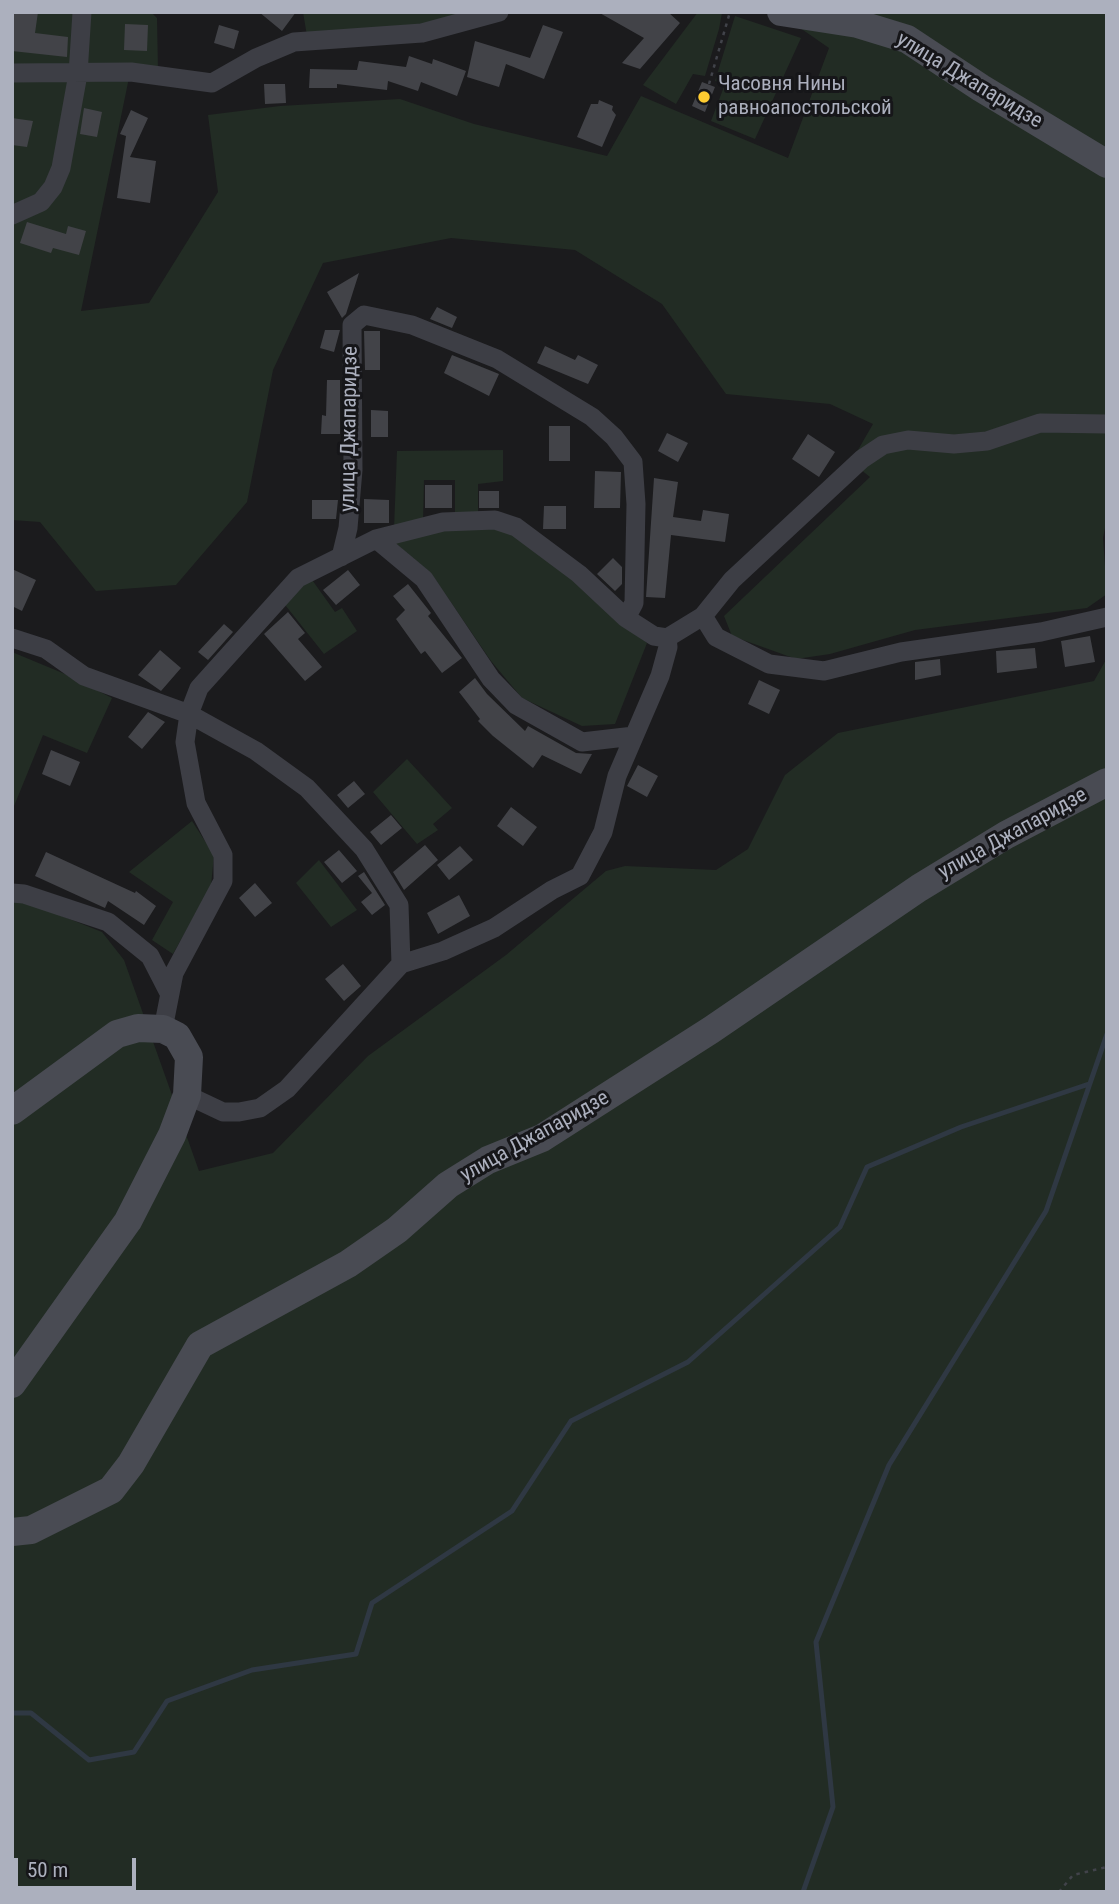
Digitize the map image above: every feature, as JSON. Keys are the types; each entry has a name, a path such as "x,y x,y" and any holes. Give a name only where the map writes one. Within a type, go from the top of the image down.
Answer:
{"street":[{"path":"12,215 41,202 53,187 61,168 78,74 82,12"},
{"path":"12,73 131,72 212,83 257,58 294,42 422,33 499,12"},
{"name":"улица Джапаридзе","path":"781,12 858,24 907,39 981,88 1107,164"},
{"name":"улица Джапаридзе","path":"341,557 348,528 353,470 352,325 364,315 412,324 497,359 592,417 614,437 633,462 636,504 634,603 626,618"},
{"path":"187,1095 223,1112 260,1108 287,1089 401,964 443,951 494,928 552,890 580,876 603,832 617,776 660,677 668,647 667,638 703,616 732,580 862,459 883,445 908,440 954,444 988,441 1040,423 1107,424"},
{"name":"улица Джапаридзе","path":"163,1029 168,991 174,973 223,881 223,855 196,803 186,742 189,714 199,688 298,578 376,539 443,522 495,520 516,527 527,535 579,574 626,618 654,636 667,638"},
{"name":"улица Джапаридзе","path":"376,539 424,579 491,679 516,705 582,742 634,736"},
{"path":"703,616 716,637 769,664 824,671 901,652 1041,632 1107,617"},
{"path":"12,638 46,649 84,676 189,714 256,751 307,788 364,849 399,905 401,964"},
{"name":"улица Джапаридзе","path":"12,1532 31,1530 111,1490 131,1464 200,1345 348,1264 397,1230 458,1179 488,1160 542,1138 564,1125 711,1030 919,888 1006,835 1107,782"},
{"path":"12,893 24,894 108,922 150,956 168,991"},
{"path":"12,1111 117,1034 138,1028 163,1029 177,1036 188,1057 187,1095 172,1135 128,1221 12,1384"}],"path":[{"path":"709,84 730,12"},
{"path":"1059,1892 1073,1875 1107,1867"}],"shaded area":[{"path":"12,12 151,12 157,18 158,70 131,68 81,311 149,303 218,192 208,115 280,106 400,99 474,124 607,156 641,96 788,158 829,48 777,12 1107,12 1107,518 1103,538 1107,594 1087,608 915,630 830,654 796,659 732,636 724,616 870,477 851,462 873,424 830,404 726,394 662,304 575,250 451,238 323,263 273,370 247,502 176,585 96,591 40,522 12,520"},
{"path":"303,12 473,12 417,26 307,36"},
{"path":"698,12 722,13 719,29 705,76 693,74 676,104 643,85"},
{"path":"735,16 801,38 755,139 711,121 725,84 715,81"},
{"path":"503,450 503,481 478,484 478,517 455,517 455,480 424,480 423,523 394,529 397,451"},
{"path":"501,527 574,578 647,643 615,724 582,726 522,698 491,661 431,573 394,542 448,530"},
{"path":"310,577 335,612 342,608 357,631 324,654 282,601"},
{"path":"12,652 65,674 112,698 87,753 43,735 12,811"},
{"path":"1107,658 1107,1892 12,1892 12,896 102,932 124,960 199,1171 273,1153 368,1056 506,955 606,871 625,866 716,870 748,849 785,775 838,733 1094,681"},
{"path":"407,759 452,808 433,824 438,830 417,844 373,792"},
{"path":"192,821 214,855 211,886 173,954 152,940 173,902 129,872"},
{"path":"319,860 357,910 331,927 296,883"}],"building":[{"path":"12,12 38,12 35,33 68,37 67,57 12,51"},
{"path":"259,12 296,12 282,31"},
{"path":"598,12 668,12 680,23 640,69 622,63 644,38"},
{"path":"125,24 148,25 147,51 124,50"},
{"path":"219,25 239,31 234,49 214,43"},
{"path":"543,25 563,32 544,79 506,64 499,87 467,77 475,41 530,58"},
{"path":"409,56 432,64 433,59 466,71 457,96 421,82 418,91 388,81 387,90 337,84 337,88 309,88 310,69 357,70 359,61 406,67"},
{"name":"Часовня Нины равноапостольской","path":"702,82 715,87 705,112 692,106"},
{"path":"264,84 285,84 286,103 265,104"},
{"path":"599,100 613,106 612,110 616,115 602,147 577,137 591,104 598,104"},
{"path":"84,108 102,112 97,137 80,134"},
{"path":"131,110 148,118 130,157 156,161 150,203 117,198 126,136 120,134"},
{"path":"12,118 33,121 27,147 12,145"},
{"path":"27,222 66,234 68,226 86,231 79,255 53,248 51,253 20,243"},
{"path":"359,273 346,314 342,318 327,292"},
{"path":"437,307 457,317 452,328 430,319"},
{"path":"325,330 340,330 334,352 320,348"},
{"path":"364,331 380,331 380,370 365,370"},
{"path":"545,346 575,360 578,355 598,365 588,384 537,363"},
{"path":"452,355 499,374 489,396 444,373"},
{"path":"327,380 340,380 340,434 321,434 322,415 326,416"},
{"path":"371,410 388,411 388,437 371,437"},
{"path":"549,426 570,426 570,461 549,461"},
{"path":"667,433 688,443 678,462 658,451"},
{"path":"808,434 835,452 819,477 792,459"},
{"path":"595,471 621,472 620,508 594,508"},
{"path":"654,478 678,482 673,517 701,521 703,510 729,514 725,542 671,535 665,598 646,597"},
{"path":"425,485 452,485 452,508 425,508"},
{"path":"479,491 499,491 499,508 479,508"},
{"path":"364,499 389,500 389,523 364,523"},
{"path":"312,500 338,500 336,519 312,519"},
{"path":"544,506 566,506 566,529 543,529"},
{"path":"613,558 622,567 622,584 615,591 597,574"},
{"path":"12,569 36,580 22,611 12,606"},
{"path":"348,570 360,585 336,605 323,590"},
{"path":"408,584 431,613 428,616 462,658 442,673 425,651 421,654 396,619 405,610 393,596"},
{"path":"288,612 305,633 298,639 322,667 305,681 264,634"},
{"path":"224,624 233,632 208,660 198,652"},
{"path":"1090,636 1095,662 1065,667 1061,641"},
{"path":"1035,648 1037,668 997,673 996,651"},
{"path":"160,650 181,668 161,691 138,675"},
{"path":"940,659 941,675 915,680 915,662"},
{"path":"475,678 487,694 525,731 528,726 576,753 592,754 581,774 542,755 533,768 493,736 478,721 480,719 459,692"},
{"path":"759,680 780,690 769,714 748,704"},
{"path":"148,712 165,722 142,749 128,737"},
{"path":"51,750 80,762 70,786 42,774"},
{"path":"638,765 658,776 647,797 627,786"},
{"path":"354,781 365,794 348,808 337,795"},
{"path":"511,807 537,827 523,846 497,826"},
{"path":"391,815 402,828 381,845 370,832"},
{"path":"425,845 438,860 404,890 393,872"},
{"path":"460,846 473,860 449,880 437,865"},
{"path":"339,850 357,871 342,883 324,862"},
{"path":"46,852 135,893 136,891 156,906 144,925 108,901 105,908 35,876"},
{"path":"364,872 385,905 372,915 361,902 372,893 358,876"},
{"path":"255,883 272,903 255,917 239,898"},
{"path":"459,895 470,916 438,934 427,913"},
{"path":"343,964 361,986 344,1001 325,979"}],"waterway":[{"path":"803,1892 833,1807 816,1642 889,1465 1046,1211 1107,1034"},
{"path":"12,1713 31,1713 89,1760 134,1752 167,1701 252,1670 356,1654 372,1603 512,1511 571,1421 688,1362 840,1227 867,1167 961,1127 1089,1084"}],"place":[{"name":"Часовня Нины равноапостольской","path":"704,97"}]}
